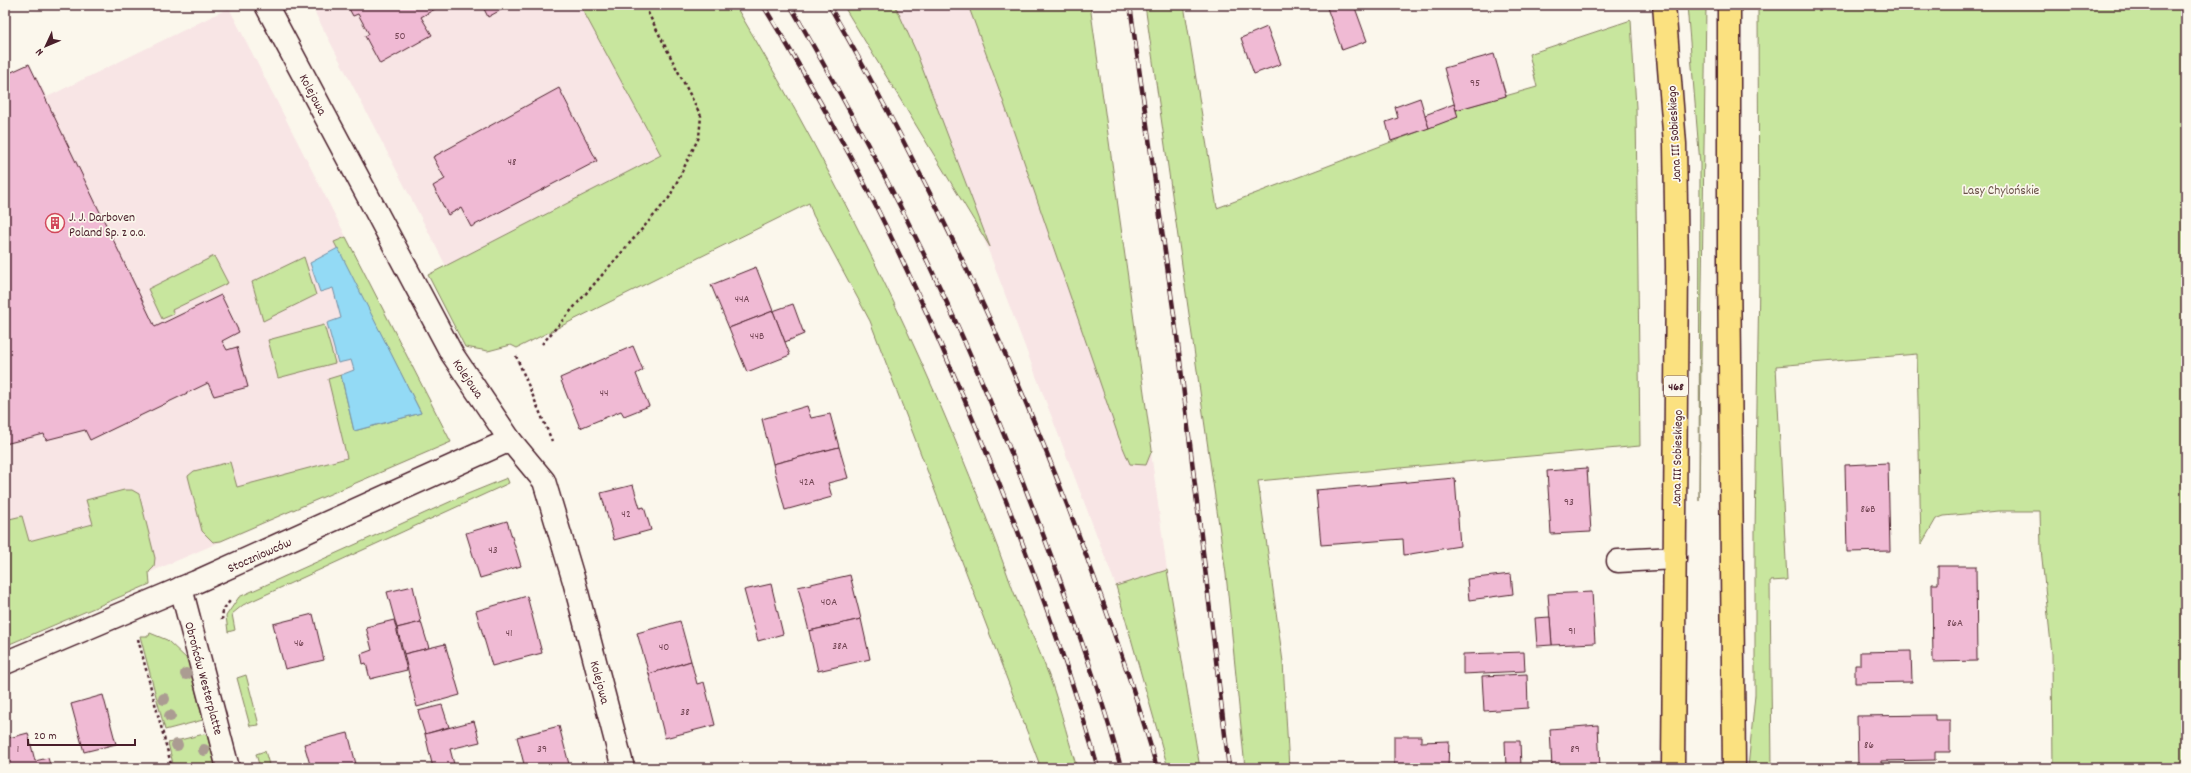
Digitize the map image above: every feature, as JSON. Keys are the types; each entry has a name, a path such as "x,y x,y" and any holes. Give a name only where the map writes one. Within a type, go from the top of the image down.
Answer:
{"main road":[{"name":"Jana III Sobieskiego","path":"1664,5 1675,144 1677,260 1673,768"},
{"path":"1728,5 1734,768"}],"street":[{"name":"Kolejowa","path":"266,5 452,354 510,440 544,481 574,581 623,768"},
{"name":"Stoczniowców","path":"5,663 181,588 510,440"},
{"path":"1618,561 1675,558"},
{"name":"Obrońców Westerplatte","path":"181,588 228,768"}],"path":[{"path":"542,344 669,198 699,137 701,116 644,5"},
{"path":"221,624 224,610 232,599"},
{"path":"137,634 172,768"}],"shaded area":[{"path":"311,5 580,5 661,155 446,266"},
{"path":"893,5 1090,5 1167,570 1116,586 898,13"},
{"path":"229,8 451,442 5,635 5,75 29,64 47,97"}],"green space":[{"path":"580,5 735,5 815,146 888,291 922,364 955,439 1017,599 1049,676 1077,768 1041,768 870,321 813,215 809,203 517,348 511,345 488,351 465,347 428,275 661,155"},
{"path":"843,5 895,5 915,49 990,247"},
{"path":"968,5 1090,5 1152,450 1146,465 1130,464 1119,438 999,89"},
{"path":"1145,5 1184,5 1217,208 1457,117 1456,110 1537,87 1529,54 1631,20 1636,108 1640,446 1258,481 1283,662 1289,768 1245,768 1226,574"},
{"path":"1687,5 1706,5 1699,501 1700,164"},
{"name":"Lasy Chylońskie","path":"1758,5 2186,5 2186,768 2053,768 2052,654 2041,549 2040,511 1999,511 1944,516 1936,519 1921,545 1917,354 1776,366 1787,580 1770,581 1772,768 1748,768 1755,695 1755,532 1759,278"},
{"path":"346,237 451,442 221,541 213,542 202,531 188,476 194,471 230,462 237,487 347,458 328,379 341,375 354,431 421,413 334,242"},
{"path":"214,256 228,283 172,310 174,314 162,319 148,289"},
{"path":"304,257 316,295 263,321 252,282"},
{"path":"324,325 335,363 278,378 268,340"},
{"path":"507,478 509,483 243,605 232,614 235,630 228,632 226,616 239,597 465,495"},
{"path":"124,490 132,490 139,494 155,558 154,567 149,572 150,584 5,646 5,547 8,546 5,520 22,516 29,541 93,524 86,500"},
{"path":"1167,570 1200,768 1168,768 1116,586"},
{"path":"150,633 167,640 188,660 203,720 165,730 140,636 149,636"},
{"path":"246,675 259,725 250,726 237,678"},
{"path":"204,734 207,735 216,768 174,768 168,743"},
{"path":"265,751 270,768 260,768 256,754"}],"water":[{"path":"338,248 421,413 354,431 341,375 354,370 351,360 338,363 327,323 341,318 333,288 320,292 310,263"}],"building":[{"path":"347,5 442,5 421,17 432,35 380,64 365,36 369,34 358,14 353,16"},
{"path":"482,5 510,5 488,17"},
{"path":"1326,5 1354,5 1367,41 1342,50"},
{"path":"1267,27 1281,64 1254,74 1241,38"},
{"path":"1494,54 1506,96 1456,110 1444,68"},
{"name":"J. J. Darboven Poland Sp. z o.o.","path":"29,64 155,327 221,295 239,332 222,341 227,350 237,347 248,387 214,396 208,383 90,440 85,430 46,440 44,434 5,444 5,75"},
{"path":"559,88 597,161 471,227 461,208 448,215 433,186 445,179 433,157"},
{"path":"1420,98 1429,128 1391,141 1386,122 1398,118 1395,107"},
{"path":"1454,104 1458,117 1429,128 1425,115"},
{"path":"756,267 773,311 729,328 711,285"},
{"path":"793,304 804,334 785,342 773,311"},
{"path":"773,311 790,355 747,372 729,328"},
{"path":"633,346 643,370 636,374 649,406 624,416 621,411 580,428 560,378"},
{"path":"807,406 811,418 830,414 839,447 773,464 762,419"},
{"path":"839,447 848,478 828,483 832,497 785,510 773,464"},
{"path":"1888,463 1890,551 1847,552 1845,465"},
{"path":"1587,468 1591,532 1551,534 1547,471"},
{"path":"1455,478 1460,546 1404,555 1403,539 1321,545 1316,490"},
{"path":"633,485 640,508 644,507 651,530 614,540 601,493"},
{"path":"507,521 521,566 480,578 466,533"},
{"path":"1938,566 1976,566 1977,661 1933,662 1932,584 1938,584"},
{"path":"1511,574 1513,594 1469,600 1467,579"},
{"path":"850,575 861,619 809,631 798,587"},
{"path":"771,584 783,634 758,641 744,590"},
{"path":"413,586 421,622 397,628 387,592"},
{"path":"1592,592 1595,643 1552,645 1548,594"},
{"path":"527,596 542,653 492,666 476,611"},
{"path":"313,614 324,660 285,669 273,624"},
{"path":"1550,617 1552,645 1537,646 1535,618"},
{"path":"861,619 870,659 818,671 809,631"},
{"path":"394,620 407,670 370,679 366,663 363,664 361,654 372,650 366,627"},
{"path":"680,621 691,661 649,674 637,633"},
{"path":"421,622 429,648 404,654 397,628"},
{"path":"445,644 460,695 417,707 404,654"},
{"path":"1911,651 1912,682 1855,683 1855,665 1860,665 1860,652"},
{"path":"1524,652 1525,671 1463,674 1463,654"},
{"path":"691,661 697,684 704,682 715,725 665,738 649,674"},
{"path":"1527,674 1528,708 1484,711 1482,676"},
{"path":"103,695 116,744 84,752 71,704"},
{"path":"442,705 449,727 425,734 418,711"},
{"path":"1935,715 1935,720 1950,720 1950,752 1935,752 1935,760 1881,761 1881,768 1858,768 1857,716"},
{"path":"474,721 480,742 450,749 455,768 433,768 425,734"},
{"path":"1598,725 1600,768 1552,768 1550,729"},
{"path":"559,726 570,768 525,768 517,737"},
{"path":"28,733 35,761 48,758 51,768 5,768 5,739"},
{"path":"348,733 357,768 311,768 304,744"},
{"path":"1394,736 1421,736 1421,742 1449,741 1448,768 1394,768"},
{"path":"1505,741 1520,741 1521,768 1506,768"}],"railway":[{"path":"763,5 818,98 867,188 901,257 948,362 995,473 1043,598 1072,682 1098,768"},
{"path":"790,5 846,103 899,203 967,347 1015,461 1059,577 1100,696 1121,768"},
{"path":"829,5 905,144 940,214 1007,357 1067,503 1111,624 1143,720 1157,768"},
{"path":"1130,5 1177,336 1229,768"}],"place":[{"name":"J. J. Darboven Poland Sp. z o.o.","path":"55,223"}]}
